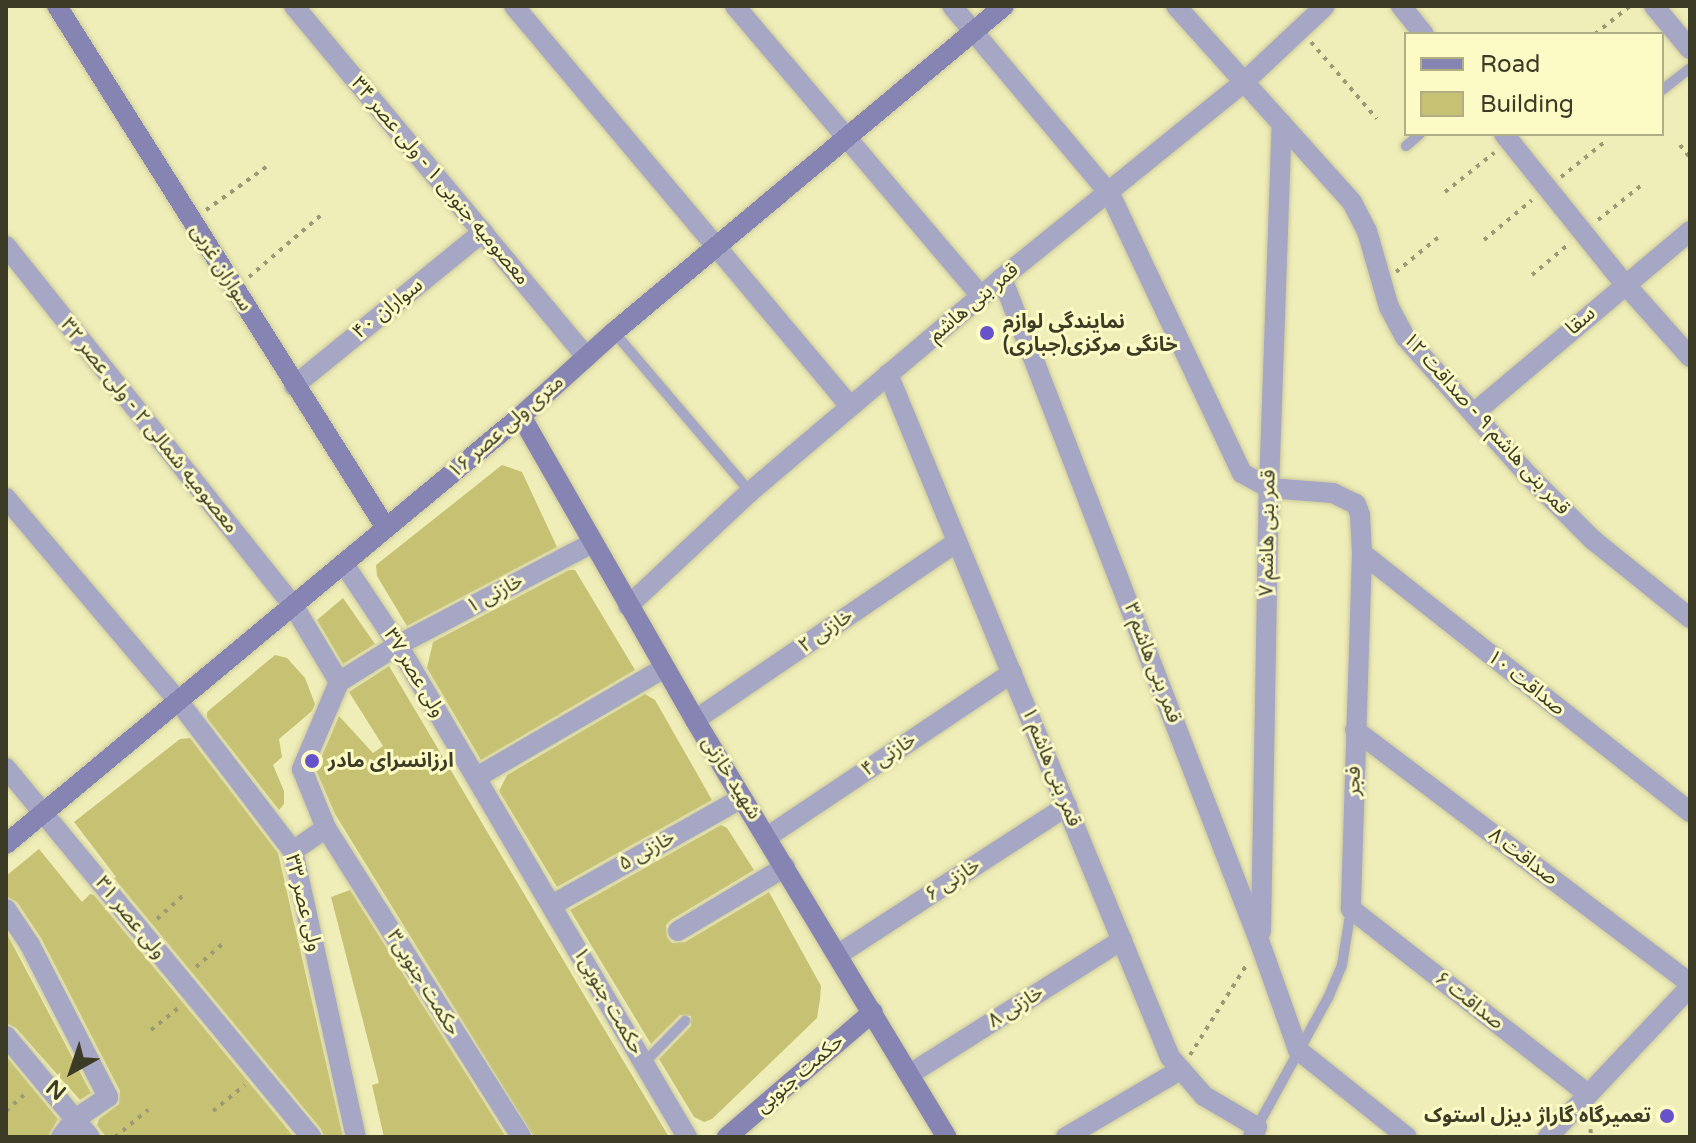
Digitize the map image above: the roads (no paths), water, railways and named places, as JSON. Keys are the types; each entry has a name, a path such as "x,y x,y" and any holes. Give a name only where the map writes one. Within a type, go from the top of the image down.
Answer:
{"street":[{"name":"معصومیه جنوبی ۱ - ولی عصر ۳۴","path":"294,6 586,357"},
{"path":"514,6 850,406"},
{"path":"735,6 981,296"},
{"path":"952,6 1110,194 1234,461 1242,473 1269,488"},
{"name":"۱۶ متری ولی عصر","path":"6,844 521,416 614,332 1004,6"},
{"name":"قمر بنی هاشم ۹ - صداقت ۱۲","path":"1176,6 1352,202 1367,231 1382,284 1405,337 1529,476 1593,540 1690,618"},
{"name":"قمر بنی هاشم","path":"628,606 750,492 1002,278 1110,194 1243,83 1325,6"},
{"path":"1401,6 1422,32"},
{"path":"1654,6 1690,49"},
{"name":"سواران غربی","path":"56,9 386,528"},
{"name":"قمر بنی هاشم ۷","path":"1260,943 1269,488 1282,123"},
{"path":"1507,137 1624,283 1690,357"},
{"name":"سقا","path":"1474,413 1624,283 1690,231"},
{"name":"سواران ۴۰","path":"294,386 483,232"},
{"name":"معصومیه شمالی ۲ - ولی عصر ۳۲","path":"6,246 293,605 339,682"},
{"name":"قمر بنی هاشم ۳","path":"1002,278 1260,943 1298,1050"},
{"name":"قمر بنی هاشم ۱","path":"888,374 1170,1057 1204,1096 1255,1132"},
{"name":"شهید خازنی","path":"521,416 664,668 947,1137"},
{"name":"فجر","path":"1269,488 1333,493 1356,504 1360,515 1362,553 1351,909"},
{"name":"ولی عصر ۳۳","path":"6,498 179,702 293,851 356,1137"},
{"name":"خازنی ۲","path":"695,720 957,542"},
{"name":"خازنی ۱","path":"339,682 398,645 592,543"},
{"name":"صداقت ۱۰","path":"1362,553 1690,812"},
{"name":"ولی عصر ۳۷","path":"344,564 398,645 530,866"},
{"path":"477,777 664,668"},
{"name":"خازنی ۴","path":"767,837 1012,673"},
{"name":"حکمت جنوبی۳","path":"339,682 302,769 326,828 521,1137"},
{"name":"صداقت ۸","path":"1355,730 1690,985"},
{"name":"ولی عصر ۳۱","path":"6,768 311,1137"},
{"name":"خازنی ۵","path":"552,905 742,798"},
{"name":"خازنی ۶","path":"839,954 1067,806"},
{"path":"293,851 326,828"},
{"name":"حکمت جنوبی۱","path":"530,866 687,1137"},
{"path":"678,931 785,867"},
{"path":"6,909 30,945 108,1097 75,1119 61,1137"},
{"name":"صداقت ۶","path":"1351,909 1588,1094"},
{"name":"خازنی ۸","path":"910,1074 1122,940"},
{"path":"1548,1137 1690,985"},
{"name":"حکمت جنوبی","path":"727,1137 873,1012"},
{"path":"6,1036 90,1137"},
{"path":"1298,1050 1407,1137"},
{"path":"1066,1137 1180,1070"}],"lane":[{"path":"1664,88 1690,68"},
{"path":"1406,146 1418,136"},
{"path":"614,332 750,492"},
{"name":"فجر","path":"1255,1132 1328,998 1342,965 1351,909"},
{"path":"644,1063 685,1021"}],"place":[{"name":"نمایندگی لوازم خانگی مرکزی(جباری)","path":"987,333"},
{"name":"ارزانسرای مادر","path":"312,761"},
{"name":"تعمیرگاه گاراژ دیزل استوک","path":"1667,1116"}]}
